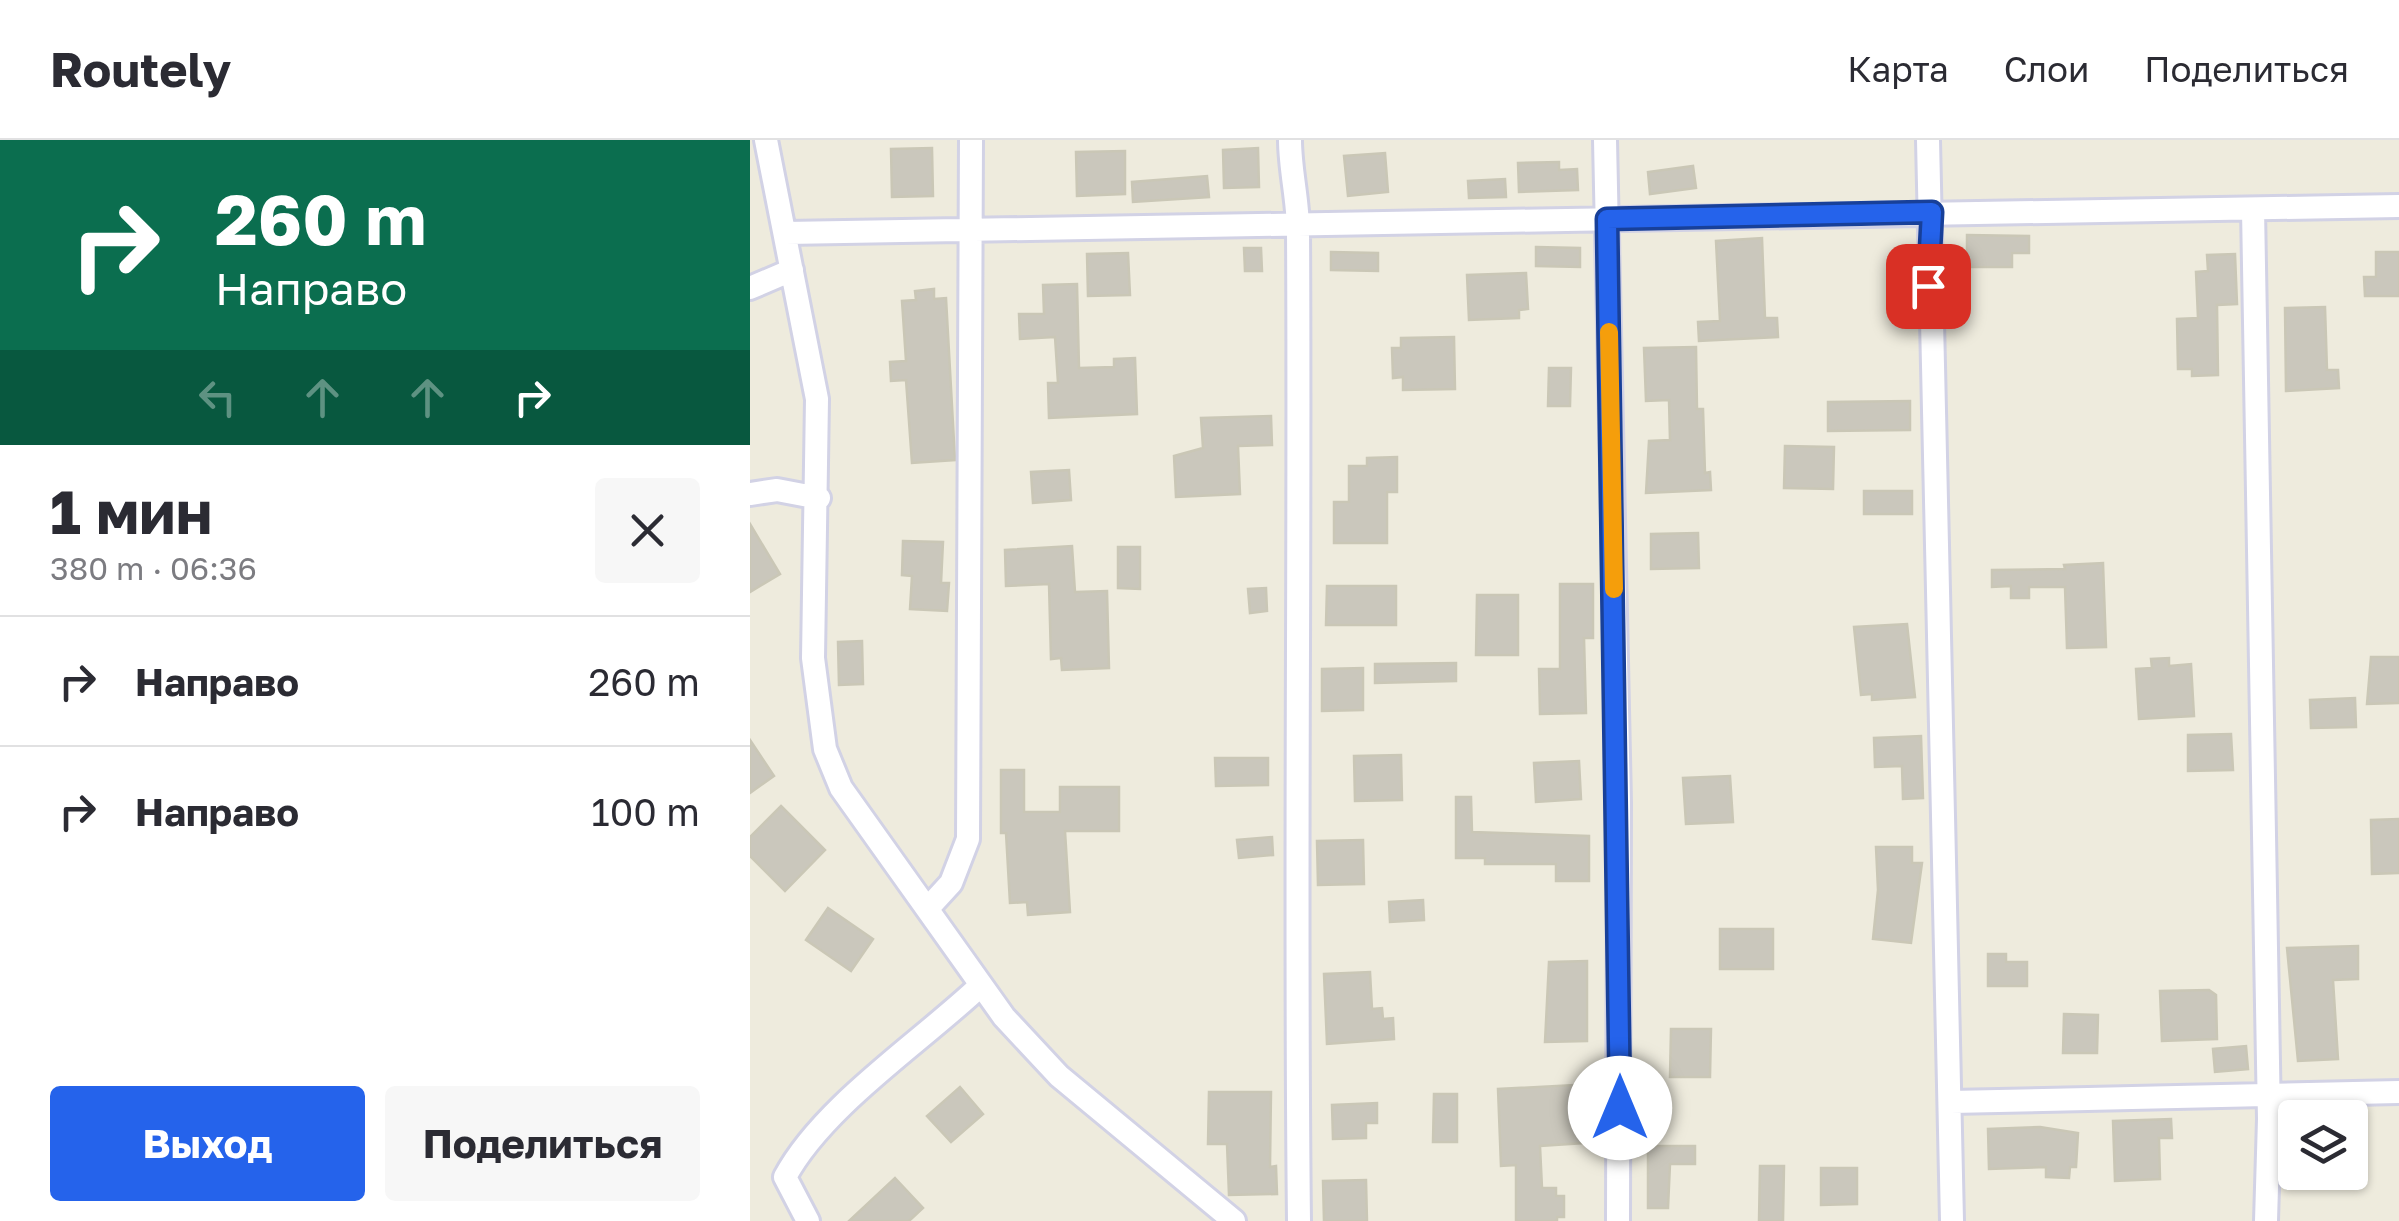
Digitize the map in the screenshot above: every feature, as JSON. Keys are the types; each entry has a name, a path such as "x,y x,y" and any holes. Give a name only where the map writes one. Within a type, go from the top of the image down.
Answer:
{"street":[{"path":"766,140 817,399 819,498 813,658 824,749 860,818 929,906 980,986 1060,1076 1234,1221"},
{"path":"929,906 951,883 968,839 971,140"},
{"path":"1290,140 1298,224 1301,646 1295,826 1300,1221"},
{"path":"1605,140 1619,822 1618,1221"},
{"path":"1928,140 1932,212 1929,322 1952,1221"},
{"path":"786,233 2399,206"},
{"path":"2254,209 2268,1094 2266,1221"},
{"path":"750,288 792,270"},
{"path":"750,494 777,490 819,498"},
{"path":"808,1221 785,1176 797,1154 876,1076 980,986"},
{"path":"1951,1102 2399,1092"}],"building":[{"path":"932,148 933,196 892,197 891,149"},
{"path":"1258,148 1259,187 1224,188 1223,150"},
{"path":"1125,151 1125,194 1077,196 1076,152"},
{"path":"1385,153 1388,192 1348,196 1344,156"},
{"path":"1559,162 1559,170 1577,169 1578,190 1519,192 1518,163"},
{"path":"1693,166 1696,188 1650,194 1648,172"},
{"path":"1207,176 1209,197 1133,202 1132,182"},
{"path":"1505,179 1506,197 1469,198 1468,181"},
{"path":"1967,235 2029,236 2029,253 2012,253 2012,267 1967,267"},
{"path":"1762,238 1765,318 1777,318 1778,337 1699,341 1698,322 1720,321 1716,241"},
{"path":"1536,247 1580,248 1580,267 1536,266"},
{"path":"1244,248 1261,248 1262,271 1245,271"},
{"path":"1331,252 1378,253 1378,271 1331,270"},
{"path":"2376,252 2399,252 2399,296 2365,296 2364,277 2376,277"},
{"path":"1128,253 1130,295 1088,296 1087,254"},
{"path":"2235,254 2237,304 2217,305 2218,375 2192,376 2192,369 2178,369 2177,319 2198,318 2196,272 2208,271 2207,255"},
{"path":"1526,273 1528,309 1519,310 1519,318 1469,320 1467,275"},
{"path":"1077,284 1079,368 1114,367 1114,359 1135,358 1137,414 1049,418 1048,383 1058,383 1055,337 1020,339 1019,314 1044,314 1043,285"},
{"path":"934,289 934,299 946,298 955,460 912,463 906,380 891,381 890,362 906,361 902,301 916,300 915,291"},
{"path":"2325,307 2327,370 2338,370 2339,388 2286,391 2285,308"},
{"path":"1454,337 1455,389 1403,390 1403,377 1393,378 1392,348 1401,348 1401,338"},
{"path":"1696,347 1697,409 1703,409 1705,473 1710,472 1711,490 1646,493 1649,441 1670,440 1669,400 1646,401 1644,348"},
{"path":"1549,368 1571,368 1570,406 1548,406"},
{"path":"1910,401 1910,430 1828,431 1828,402"},
{"path":"1271,416 1272,445 1238,446 1240,494 1176,497 1174,456 1203,448 1201,418"},
{"path":"1785,446 1834,447 1833,489 1784,488"},
{"path":"1397,457 1397,492 1387,492 1387,543 1334,543 1334,502 1349,502 1349,466 1367,466 1367,458"},
{"path":"1069,470 1071,500 1033,503 1031,472"},
{"path":"1864,491 1912,491 1912,514 1864,514"},
{"path":"750,524 780,574 750,592"},
{"path":"1698,533 1699,568 1651,569 1651,534"},
{"path":"903,541 943,542 941,583 949,583 947,611 910,609 912,576 902,575"},
{"path":"1072,546 1075,592 1107,591 1109,668 1062,670 1061,658 1051,659 1049,584 1006,586 1005,550"},
{"path":"1118,547 1140,547 1140,589 1118,588"},
{"path":"2103,563 2106,647 2067,648 2065,587 2029,587 2029,598 2011,598 2011,586 1992,587 1992,570 2065,569 2064,565"},
{"path":"1560,584 1593,584 1593,638 1584,638 1586,713 1540,714 1539,669 1560,669"},
{"path":"1327,586 1396,586 1396,625 1326,625"},
{"path":"1266,588 1267,611 1250,613 1248,589"},
{"path":"1477,595 1518,595 1518,655 1476,655"},
{"path":"1907,624 1915,697 1872,700 1872,694 1861,695 1854,627"},
{"path":"862,641 863,684 839,685 838,642"},
{"path":"2371,657 2399,657 2399,703 2367,704"},
{"path":"2169,658 2169,666 2191,664 2194,716 2139,719 2136,669 2152,668 2151,659"},
{"path":"1456,663 1456,681 1375,683 1375,664"},
{"path":"1363,668 1363,710 1322,711 1322,669"},
{"path":"2355,698 2356,727 2311,728 2310,700"},
{"path":"2231,734 2233,770 2188,771 2188,735"},
{"path":"1921,736 1923,798 1903,799 1902,766 1875,767 1874,738"},
{"path":"750,740 774,776 750,793"},
{"path":"1401,755 1402,800 1355,801 1354,756"},
{"path":"1215,758 1268,758 1268,785 1216,786"},
{"path":"1579,761 1581,799 1536,802 1534,763"},
{"path":"1001,770 1024,770 1024,812 1060,812 1060,787 1119,787 1119,831 1065,831 1070,912 1028,915 1027,902 1010,903 1006,833 1001,833"},
{"path":"1730,776 1733,822 1686,824 1683,778"},
{"path":"1456,797 1471,797 1472,832 1589,836 1589,881 1556,881 1556,864 1485,864 1485,858 1456,858"},
{"path":"781,806 825,850 785,891 750,856 750,837"},
{"path":"2399,819 2399,873 2372,874 2371,820"},
{"path":"1272,837 1273,855 1239,858 1237,840"},
{"path":"1363,840 1364,884 1318,885 1317,841"},
{"path":"1876,847 1912,847 1912,863 1922,863 1911,943 1873,939 1878,890"},
{"path":"1423,900 1424,920 1390,922 1389,902"},
{"path":"828,908 873,939 851,971 806,940"},
{"path":"1720,929 1773,929 1773,969 1720,969"},
{"path":"2358,946 2358,979 2333,980 2338,1059 2298,1061 2287,948"},
{"path":"1988,954 2006,954 2006,962 2027,962 2027,986 1988,986"},
{"path":"1587,961 1587,1041 1545,1042 1549,962"},
{"path":"1370,972 1372,1009 1382,1008 1383,1019 1393,1018 1394,1039 1327,1044 1324,974"},
{"path":"2209,990 2216,995 2217,1039 2162,1041 2160,991"},
{"path":"2064,1014 2098,1015 2097,1053 2063,1053"},
{"path":"1671,1029 1711,1029 1710,1077 1670,1077"},
{"path":"2246,1046 2248,1069 2215,1072 2213,1049"},
{"path":"1593,1084 1599,1142 1540,1146 1542,1188 1556,1188 1556,1196 1564,1196 1564,1217 1557,1217 1557,1221 1516,1221 1516,1165 1501,1166 1498,1089"},
{"path":"960,1087 983,1114 951,1142 927,1116"},
{"path":"1209,1092 1271,1092 1270,1167 1276,1166 1277,1194 1229,1195 1227,1144 1208,1144"},
{"path":"1434,1094 1457,1094 1457,1142 1433,1142"},
{"path":"1377,1103 1377,1123 1366,1123 1366,1138 1333,1139 1332,1105"},
{"path":"2171,1119 2172,1138 2159,1138 2160,1179 2115,1181 2113,1121"},
{"path":"2040,1127 2078,1133 2076,1167 2070,1167 2069,1178 2046,1177 2046,1167 1989,1169 1988,1129"},
{"path":"1648,1146 1695,1146 1695,1164 1670,1164 1668,1208 1648,1208"},
{"path":"1760,1166 1784,1166 1783,1221 1759,1221"},
{"path":"1821,1168 1857,1168 1857,1204 1821,1205"},
{"path":"895,1178 923,1208 909,1221 849,1221"},
{"path":"1366,1180 1367,1221 1324,1221 1323,1181"}],"slow traffic":[{"path":"1609,332 1614,589"}],"route":[{"path":"1620,1108 1607,219 1932,212 1928,286"}]}
